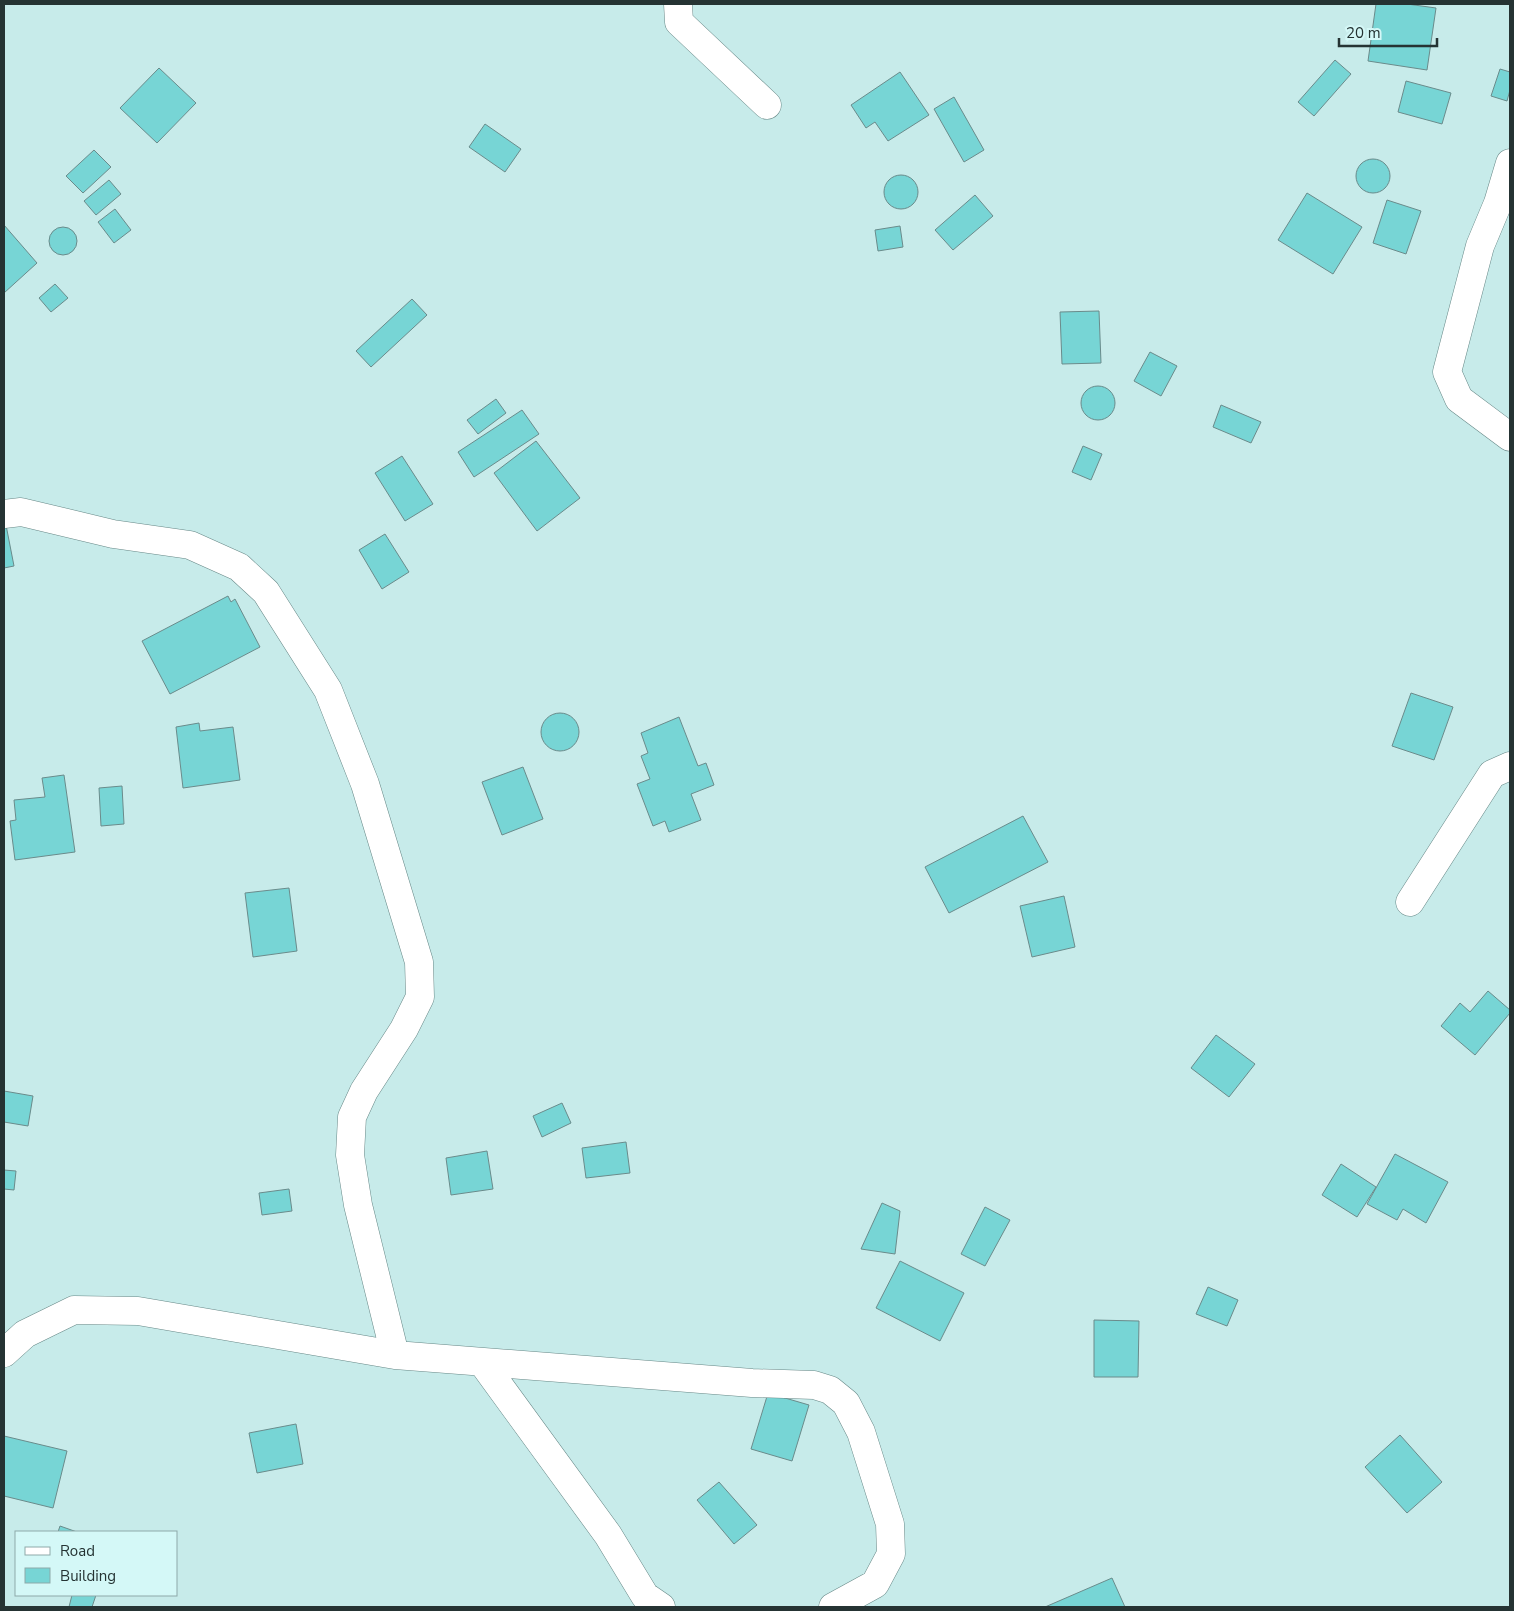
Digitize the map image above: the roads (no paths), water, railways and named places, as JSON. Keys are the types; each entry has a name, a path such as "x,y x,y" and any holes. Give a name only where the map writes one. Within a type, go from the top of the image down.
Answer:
{"street":[{"path":"678,4 679,22 767,105"},
{"path":"1510,163 1498,204 1480,246 1447,372 1459,399 1510,437"},
{"path":"4,514 21,512 113,534 190,545 240,567 266,592 328,690 365,784 419,962 420,997 404,1029 364,1091 352,1117 350,1155 358,1205 395,1355"},
{"path":"1410,902 1492,774 1510,766"},
{"path":"4,1353 25,1334 74,1310 138,1311 395,1355 752,1383 814,1385 830,1390 846,1403 861,1432 890,1524 891,1554 875,1584 833,1607"},
{"path":"482,1362 608,1535 645,1596 661,1607"}]}
